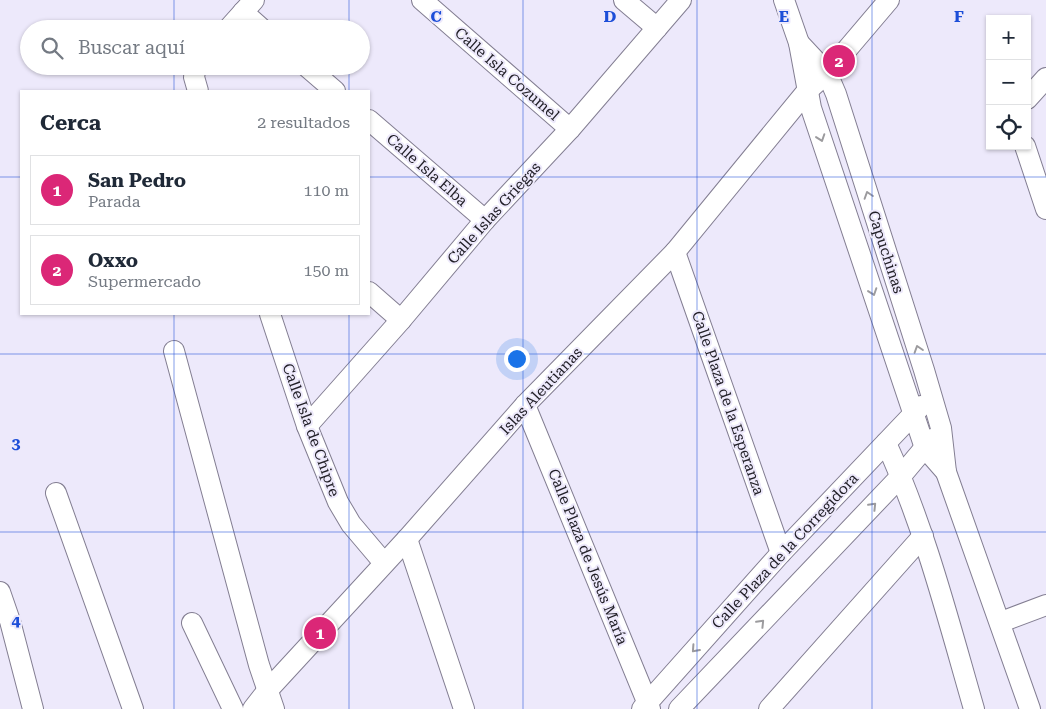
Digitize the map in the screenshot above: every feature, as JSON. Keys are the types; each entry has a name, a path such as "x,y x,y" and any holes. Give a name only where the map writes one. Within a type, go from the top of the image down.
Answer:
{"street":[{"name":"Calle Isla Cozumel","path":"422,0 570,128"},
{"path":"624,0 657,28"},
{"name":"Calle Islas Griegas","path":"306,426 401,320 485,220 570,128 681,0"},
{"name":"Capuchinas","path":"784,0 799,43 810,108 913,414 925,448 946,472"},
{"name":"Islas Aleutianas","path":"253,709 270,700 384,563 525,406 675,252 808,91 890,0"},
{"path":"236,20 249,6 257,20"},
{"name":"Capuchinas","path":"799,43 827,72 842,113 941,428 946,472 1030,709"},
{"path":"194,75 198,90"},
{"path":"316,75 334,90"},
{"path":"1031,95 1046,78"},
{"name":"Calle Isla Elba","path":"370,121 485,220"},
{"path":"1026,150 1046,209"},
{"name":"Calle Plaza de la Esperanza","path":"675,252 781,554"},
{"path":"370,293 401,320"},
{"name":"Calle Isla de Chipre","path":"270,315 306,426 338,502 351,524 384,563"},
{"path":"174,351 270,700"},
{"name":"Calle Plaza de la Corregidora","path":"646,707 781,554 931,396"},
{"name":"Calle Plaza de Jesús María","path":"525,406 646,707"},
{"name":"Calle Plaza de la Corregidora","path":"679,709 901,476 941,428"},
{"path":"886,443 901,476 923,536 974,709"},
{"path":"56,493 134,709"},
{"path":"769,709 923,536"},
{"path":"407,539 464,709"},
{"path":"0,592 10,621 33,709"},
{"path":"1000,622 1046,605"},
{"path":"192,623 233,709"}],"place":[{"name":"Oxxo","path":"839,61"},
{"name":"San Pedro","path":"320,633"}]}
